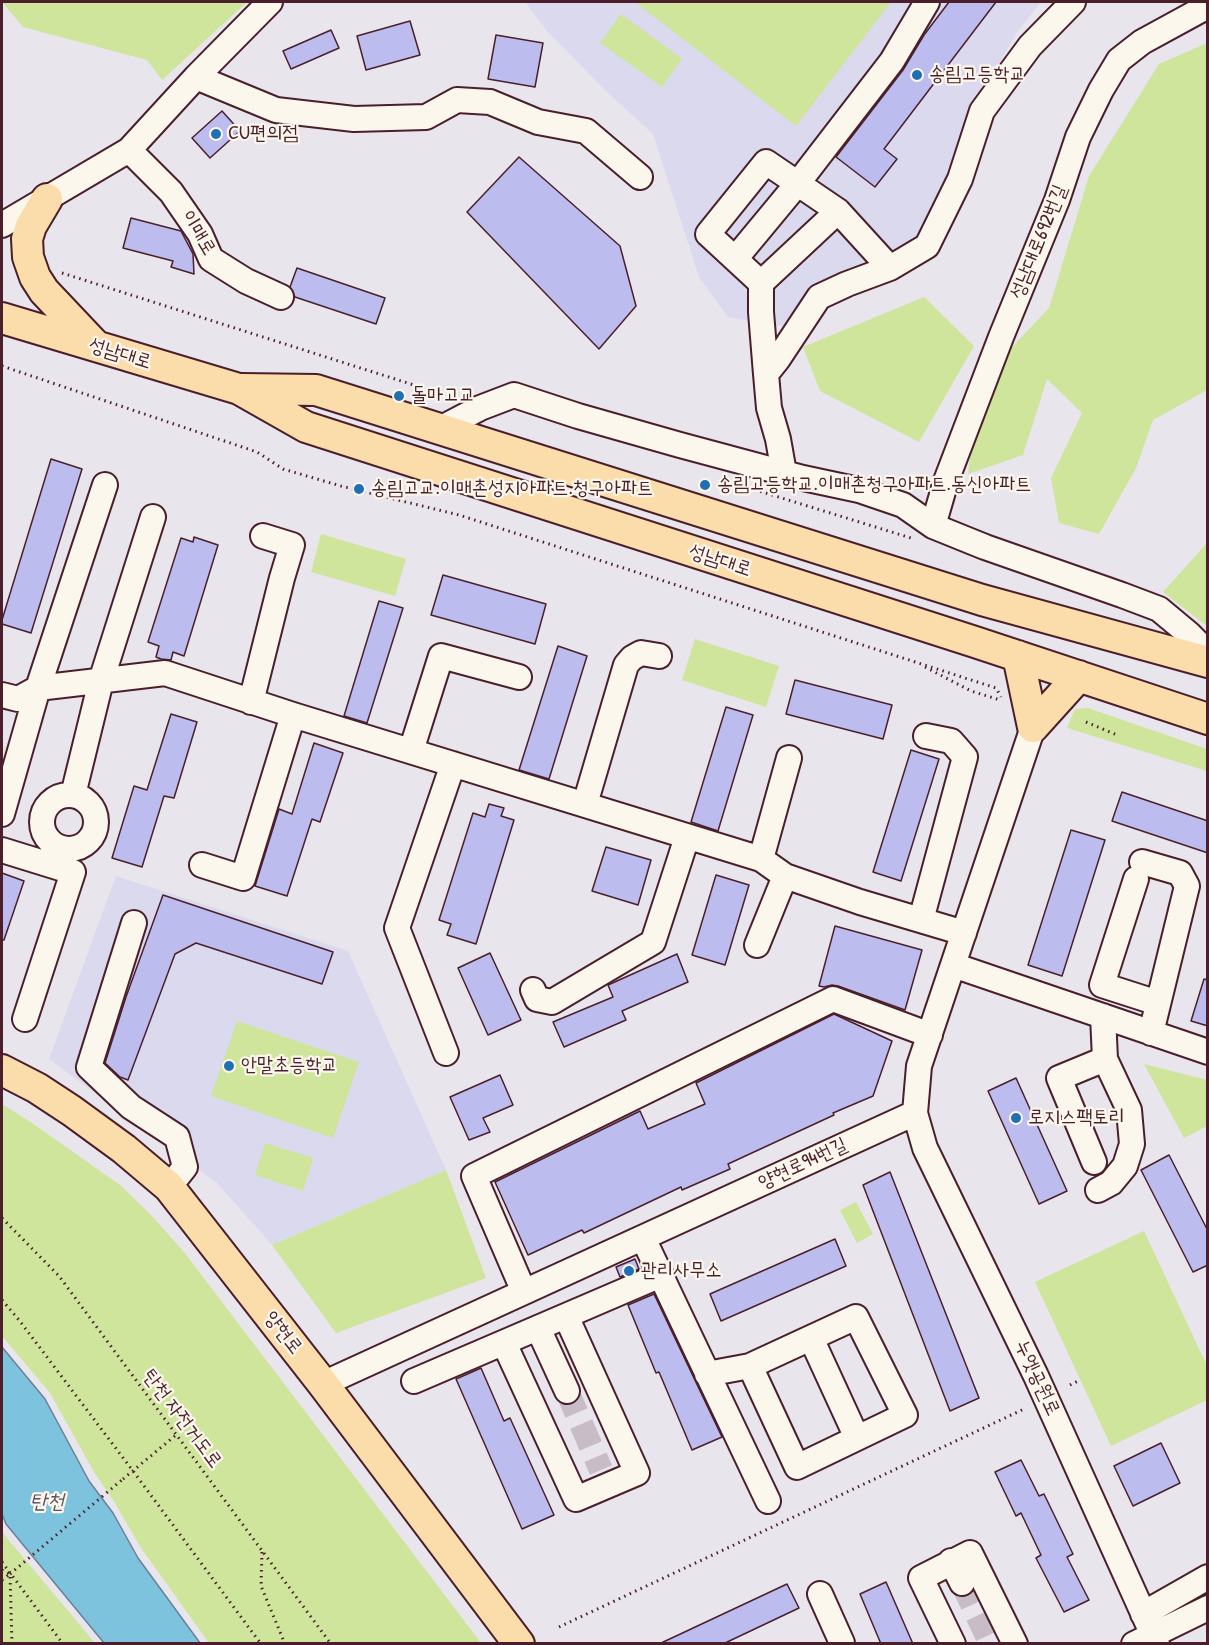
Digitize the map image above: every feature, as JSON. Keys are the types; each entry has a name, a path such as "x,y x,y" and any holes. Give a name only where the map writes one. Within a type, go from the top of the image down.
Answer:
{"main road":[{"path":"47,199 31,225 27,239 28,257 35,277 45,291 96,346"},
{"name":"성남대로","path":"2,318 239,389 306,427 1208,719"},
{"name":"성남대로","path":"239,389 316,390 982,600 1208,662"},
{"path":"1018,656 1033,727"},
{"path":"1033,727 1078,676"},
{"name":"양현로","path":"2,1070 37,1088 72,1111 124,1149 169,1187 323,1384 519,1644"}],"street":[{"path":"2,225 129,150 196,77 270,2"},
{"path":"735,259 798,183 892,61 927,2"},
{"path":"766,374 819,297 890,267 927,246 960,179 982,111 1029,46 1073,2"},
{"name":"성남대로692번길","path":"926,533 1001,337 1057,200 1078,137 1101,90 1119,60 1142,42 1208,6"},
{"path":"196,77 276,110 354,119 426,117 458,100 490,102 538,122 586,131 640,177"},
{"name":"이매로","path":"129,150 171,192 200,234 211,259 246,281 281,297"},
{"path":"761,283 708,234 766,162 838,211 890,267"},
{"path":"784,473 769,408 761,312 761,283 838,211"},
{"path":"438,430 480,408 514,394 578,416 784,473 859,490 903,506 926,533 985,547 1159,609 1208,653"},
{"path":"2,814 38,688 105,485"},
{"path":"73,795 101,681 153,517"},
{"path":"250,702 292,545 263,536"},
{"path":"585,804 626,665 640,653 659,656"},
{"path":"411,751 441,656 519,677"},
{"path":"2,695 18,699 38,688 165,673 250,702 761,859 785,876 964,933"},
{"path":"202,865 243,878 293,715"},
{"path":"915,1113 920,1066 1033,727"},
{"path":"921,920 965,757 951,741 926,736"},
{"path":"761,859 789,758"},
{"path":"446,1053 397,928 453,764"},
{"path":"533,990 537,999 552,1002 653,942 687,837"},
{"path":"2,850 73,872 25,1019"},
{"path":"1151,1033 1187,886 1180,873 1139,870 1102,985 1158,1003"},
{"path":"757,945 785,876"},
{"path":"134,923 89,1067 131,1107 177,1137 185,1167 169,1187"},
{"path":"953,964 1208,1052"},
{"path":"524,1292 474,1176 833,999 930,1035"},
{"path":"1098,1190 1112,1184 1125,1166 1132,1144 1129,1110 1105,1059 1103,1016"},
{"path":"1094,1162 1059,1078 1105,1059"},
{"name":"양현로94번길","path":"323,1384 915,1113"},
{"name":"누엣공원로","path":"915,1113 925,1148 1036,1376 1125,1570 1147,1634"},
{"path":"643,1238 768,1501"},
{"path":"414,1381 661,1275"},
{"path":"504,1343 576,1499 638,1473 566,1316"},
{"path":"707,1374 750,1366 856,1317 905,1415 797,1467 750,1366"},
{"path":"538,1328 567,1391"},
{"path":"811,1338 857,1438"},
{"path":"953,1644 921,1578 957,1572 970,1553 1015,1644"},
{"path":"1147,1634 1208,1577"},
{"path":"820,1594 841,1643"},
{"path":"1147,1634 1208,1608"}],"path":[{"path":"54,269 107,289 417,386"},
{"path":"2,366 257,452 283,469 459,515 996,688 1001,699 971,691 918,663"},
{"path":"739,484 926,533"},
{"path":"1086,722 1117,735"},
{"name":"탄천 자전거도로","path":"2,1218 59,1276 331,1644"},
{"path":"2,1300 261,1644"},
{"path":"1070,1385 1080,1380"},
{"path":"559,1627 1024,1409"},
{"path":"2,1581 176,1435"},
{"path":"262,1552 261,1586 285,1644"},
{"path":"2,1563 63,1644"},
{"path":"2,1570 10,1574"},
{"path":"10,1574 12,1644"}],"shaded area":[{"path":"525,2 1041,2 1016,34 981,95 957,178 921,242 794,328 728,317 699,277 653,134 607,92 547,31"},
{"name":"안말초등학교","path":"116,876 348,951 446,1170 272,1245 217,1183 49,1059"}],"green space":[{"path":"2,2 247,2 162,80 147,60 23,27"},
{"path":"635,2 891,2 796,126"},
{"path":"621,14 682,59 662,87 600,43"},
{"path":"1207,43 1207,390 1153,420 1136,468 1099,534 1059,523 1051,478 1082,413 1047,379 1023,455 968,474 981,380 1049,308 1089,176 1159,64"},
{"path":"924,297 974,346 919,442 820,391 803,347"},
{"path":"321,534 406,559 395,596 311,572"},
{"path":"1207,543 1207,626 1163,592"},
{"path":"695,639 779,666 766,707 682,680"},
{"path":"1088,708 1207,749 1207,771 1067,728 1075,709"},
{"path":"237,1021 359,1062 333,1138 211,1096"},
{"path":"1144,1064 1207,1080 1207,1126 1184,1138"},
{"path":"2,1104 120,1185 184,1252 481,1643 209,1643 141,1548 94,1472 50,1393 2,1336"},
{"path":"265,1143 313,1158 303,1191 255,1175"},
{"path":"446,1170 486,1278 336,1333 272,1245"},
{"path":"856,1202 873,1234 857,1243 840,1210"},
{"path":"1144,1231 1207,1366 1207,1400 1111,1446 1035,1282"},
{"path":"2,1532 95,1643 2,1643"}],"water":[{"name":"탄천","path":"2,1347 45,1399 89,1481 113,1513 138,1558 200,1643 104,1643 6,1524 2,1514"}],"building":[{"name":"송림고등학교","path":"949,2 996,2 884,149 897,159 875,187 836,157 903,70 924,35"},
{"path":"410,21 420,55 366,70 357,36"},
{"path":"331,30 339,48 291,69 283,51"},
{"path":"496,35 543,43 535,87 488,79"},
{"name":"CU편의점","path":"222,111 240,131 210,158 192,138"},
{"path":"519,157 620,246 636,306 599,349 467,212"},
{"path":"131,218 181,231 193,254 194,274 171,267 173,261 123,248"},
{"path":"297,268 385,298 376,324 295,297 290,287"},
{"path":"51,459 82,469 31,633 2,624 2,620"},
{"path":"194,537 218,545 184,656 173,652 171,660 161,659 156,657 159,646 148,642 181,538 193,542"},
{"path":"443,575 546,604 535,644 431,615"},
{"path":"379,601 403,608 367,723 344,716"},
{"path":"558,646 587,656 549,779 519,770"},
{"path":"795,680 892,705 883,739 786,714"},
{"path":"726,707 753,715 718,831 691,822"},
{"path":"171,714 197,722 174,798 164,796 142,867 112,858 134,786 147,790"},
{"path":"314,743 343,753 320,822 312,819 287,896 255,886 279,809 292,814"},
{"path":"911,750 939,759 901,881 873,872"},
{"path":"1122,792 1208,821 1208,853 1112,821"},
{"path":"489,804 504,808 501,816 514,820 476,944 447,935 451,924 439,920 473,813 485,817"},
{"path":"1071,830 1105,840 1062,976 1028,965"},
{"path":"606,847 651,860 638,905 592,891"},
{"path":"2,873 24,881 4,940 2,940"},
{"path":"716,875 749,885 725,965 692,955"},
{"path":"163,895 333,952 322,984 196,943 175,954 128,1080 120,1077 105,1063"},
{"path":"835,926 922,950 905,1010 838,986 819,986"},
{"path":"490,953 521,1020 488,1035 458,968"},
{"path":"677,954 688,982 622,1011 626,1020 564,1047 553,1022 613,997 608,985"},
{"path":"1204,979 1208,980 1208,1026 1191,1021"},
{"path":"834,1014 892,1041 873,1096 728,1164 730,1169 682,1190 681,1187 584,1233 582,1230 528,1255 495,1182 640,1111 648,1129 705,1104 696,1083"},
{"path":"500,1075 513,1105 483,1118 490,1132 469,1140 450,1097"},
{"path":"1016,1078 1067,1191 1039,1204 988,1091"},
{"path":"1169,1155 1208,1231 1208,1265 1193,1272 1141,1170"},
{"path":"890,1172 979,1398 950,1411 863,1185"},
{"path":"835,1239 846,1266 721,1321 710,1294"},
{"name":"관리사무소","path":"635,1259 639,1269 620,1277 616,1267"},
{"path":"654,1294 722,1437 692,1450 659,1372 656,1373 628,1305"},
{"path":"481,1368 504,1421 510,1418 554,1515 522,1529 456,1379"},
{"path":"1161,1443 1180,1483 1133,1506 1114,1466"},
{"path":"1021,1460 1039,1496 1044,1494 1073,1554 1067,1557 1089,1600 1064,1612 1036,1558 1041,1555 1021,1513 1016,1516 995,1472"},
{"path":"886,1582 913,1644 881,1644 860,1594"},
{"path":"787,1584 799,1608 723,1644 659,1644"}],"tunnel":[{"path":"567,1391 601,1470"},
{"path":"962,1583 987,1636"}],"place":[{"name":"송림고등학교","path":"917,75"},
{"name":"CU편의점","path":"216,134"},
{"name":"돌마고교","path":"399,396"},
{"name":"송림고등학교.이매촌청구아파트.동신아파트","path":"705,485"},
{"name":"송림고교.이매촌성지아파트.청구아파트","path":"359,489"},
{"name":"안말초등학교","path":"229,1066"},
{"name":"로지스팩토리","path":"1016,1118"},
{"name":"관리사무소","path":"629,1271"}]}
